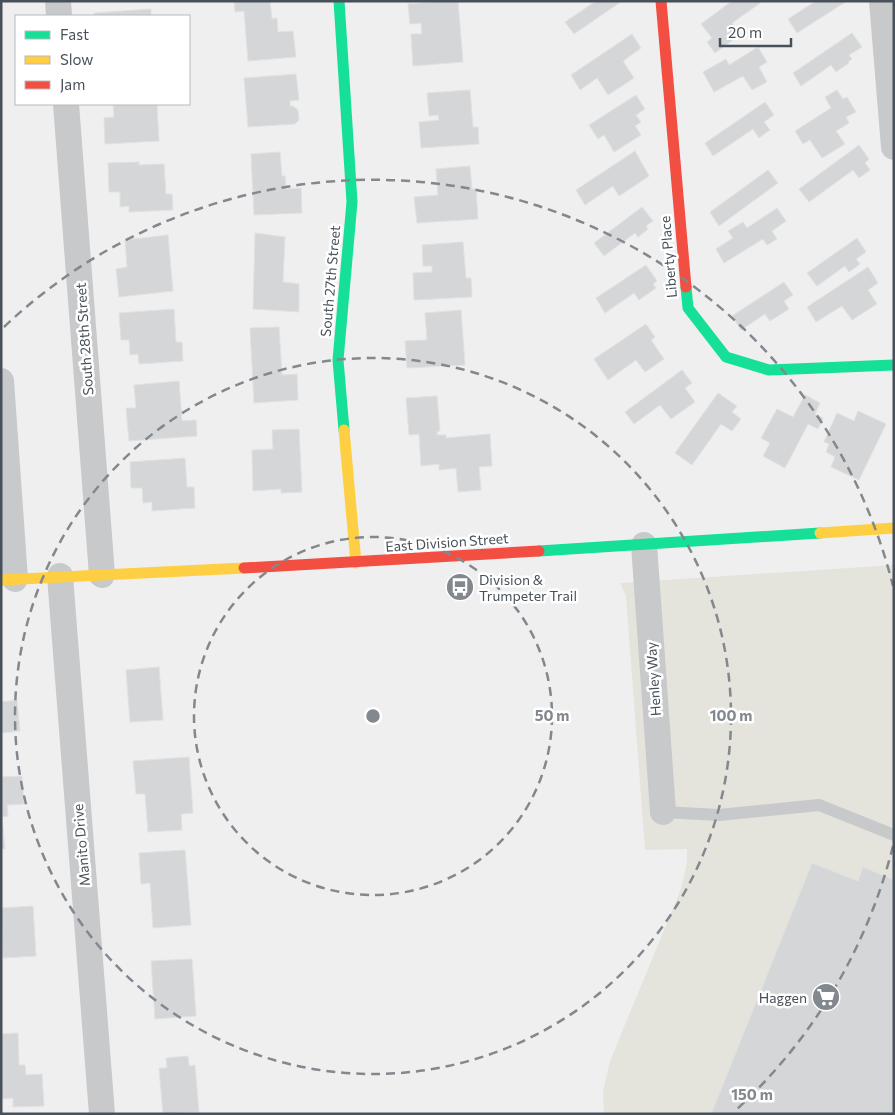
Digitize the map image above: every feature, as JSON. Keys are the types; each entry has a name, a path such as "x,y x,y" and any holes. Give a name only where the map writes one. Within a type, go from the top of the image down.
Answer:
{"street":[{"path":"58,1 59,15"},
{"name":"South 27th Street","path":"339,1 352,202 338,360 356,563"},
{"name":"Liberty Place","path":"661,1 688,308 726,357 769,370 894,365"},
{"path":"882,1 894,147"},
{"name":"South 28th Street","path":"66,105 102,575"},
{"path":"1,381 8,579"},
{"name":"East Division Street","path":"8,579 356,563 894,528"},
{"name":"Henley Way","path":"644,545 662,812"},
{"name":"Manito Drive","path":"60,576 102,1114"}],"lane":[{"path":"867,530 894,541"},
{"path":"662,812 718,815 819,805 894,835"}],"shaded area":[{"path":"894,565 894,1114 604,1114 603,1092 610,1061 681,889 687,862 687,849 645,850 626,596 620,583"}],"building":[{"path":"234,1 270,1 272,19 277,18 278,32 293,31 296,57 248,61 244,11 235,12"},
{"path":"458,1 463,62 413,66 411,34 422,34 421,23 410,24 408,4"},
{"path":"596,1 622,1 574,34 565,22"},
{"path":"732,1 763,1 732,23 741,34 715,53 707,42 712,38 701,24"},
{"path":"816,1 847,1 797,33 788,19"},
{"path":"151,9 151,15 94,15 94,13"},
{"path":"852,33 862,47 849,55 852,59 849,63 836,72 831,65 801,86 793,73"},
{"path":"632,34 641,48 623,61 634,78 608,95 597,78 580,90 571,75"},
{"path":"758,47 767,62 759,67 767,82 752,90 743,76 714,92 703,72 726,59 729,65"},
{"path":"296,74 299,100 290,101 290,106 298,110 299,120 295,124 248,127 244,78"},
{"path":"470,90 473,127 478,127 479,144 421,148 419,122 439,120 438,115 429,116 427,93"},
{"path":"837,90 843,99 847,97 856,112 846,117 849,123 836,131 845,144 822,158 810,140 803,144 795,131 831,108 825,97"},
{"path":"636,95 645,109 636,115 641,122 635,126 641,135 614,152 604,135 598,139 589,125"},
{"path":"765,102 774,115 764,122 770,130 759,138 753,129 713,156 705,143"},
{"path":"113,105 157,105 159,141 105,144 104,118 114,117"},
{"path":"859,145 869,159 865,163 870,170 859,178 853,170 809,202 799,189"},
{"path":"635,151 649,176 619,196 613,186 585,205 576,190"},
{"path":"280,152 282,176 285,176 286,189 301,188 302,213 254,215 251,154"},
{"path":"139,162 139,165 164,164 166,194 172,194 173,210 129,212 129,206 120,207 120,192 109,192 108,163"},
{"path":"470,166 472,189 476,189 478,219 417,223 414,197 438,195 436,169"},
{"path":"768,170 778,183 719,226 710,212"},
{"path":"642,207 653,221 646,226 648,229 638,237 635,233 604,256 594,243"},
{"path":"777,208 786,221 772,231 777,239 767,245 763,239 724,263 716,249 733,238 728,231 743,222 747,228"},
{"path":"255,233 285,237 283,282 299,284 299,312 253,309"},
{"path":"168,235 173,291 119,297 116,269 127,267 125,240"},
{"path":"857,238 866,252 856,259 860,264 849,272 845,266 817,286 807,273"},
{"path":"463,242 466,278 471,278 472,297 414,300 413,273 432,272 432,266 423,266 422,245"},
{"path":"646,265 657,281 653,284 656,288 639,300 634,293 605,313 596,298"},
{"path":"868,267 878,283 868,290 877,304 852,320 842,306 816,322 807,307"},
{"path":"784,282 793,295 784,301 789,309 770,321 765,314 741,330 732,316"},
{"path":"174,309 176,342 182,342 183,361 139,364 138,354 130,355 129,340 121,340 119,313"},
{"path":"461,310 465,365 407,368 405,341 427,340 425,313"},
{"path":"646,324 655,337 651,340 664,359 645,372 636,360 608,380 594,359"},
{"path":"279,327 282,375 297,374 298,400 254,403 250,328"},
{"path":"682,370 692,383 685,388 695,402 671,419 660,405 634,424 625,412"},
{"path":"179,381 182,421 196,420 197,436 129,441 126,408 136,408 134,385"},
{"path":"718,393 737,406 732,412 741,419 732,431 721,424 692,465 675,453"},
{"path":"805,395 820,403 815,414 823,418 818,429 808,424 785,468 763,456 770,443 761,438 777,409 793,417"},
{"path":"437,396 440,431 437,432 437,435 446,435 446,438 490,434 492,466 479,467 481,490 458,492 456,468 439,470 439,464 421,466 419,434 409,435 406,398"},
{"path":"858,411 886,424 859,480 831,467 835,457 826,452 829,444 824,442 837,413 854,421"},
{"path":"299,429 302,492 281,493 281,489 253,491 252,450 273,449 272,430"},
{"path":"185,458 187,487 194,487 195,508 152,511 152,502 143,503 142,488 131,488 130,462"},
{"path":"159,667 163,720 130,722 126,670"},
{"path":"17,700 20,731 1,733 1,702"},
{"path":"189,757 193,813 181,814 182,830 148,832 145,794 136,794 133,761"},
{"path":"22,776 24,804 7,805 8,816 2,817 5,849 1,849 1,777"},
{"path":"185,850 191,925 153,928 150,883 141,884 139,853"},
{"name":"Haggen","path":"812,863 858,881 863,867 894,880 894,1114 711,1114"},
{"path":"33,906 36,956 3,958 1,908"},
{"path":"192,959 196,1016 155,1019 151,961"},
{"path":"18,1033 19,1065 25,1065 26,1075 42,1074 44,1106 13,1107 13,1098 1,1099 1,1034"},
{"path":"188,1056 189,1066 195,1065 199,1112 163,1114 159,1068 167,1068 166,1058"}],"traffic: fast":[{"path":"339,1 352,202 338,360 344,430"},
{"path":"686,287 688,308 726,357 769,370 894,365"},
{"path":"539,551 820,533"}],"traffic: slow":[{"path":"344,430 356,563"},
{"path":"820,533 894,528"},
{"path":"1,580 244,568"}],"traffic: jam":[{"path":"661,1 686,287"},
{"path":"244,568 539,551"}],"place":[{"name":"Division & Trumpeter Trail","path":"460,587"},
{"name":"Haggen","path":"826,997"}]}
